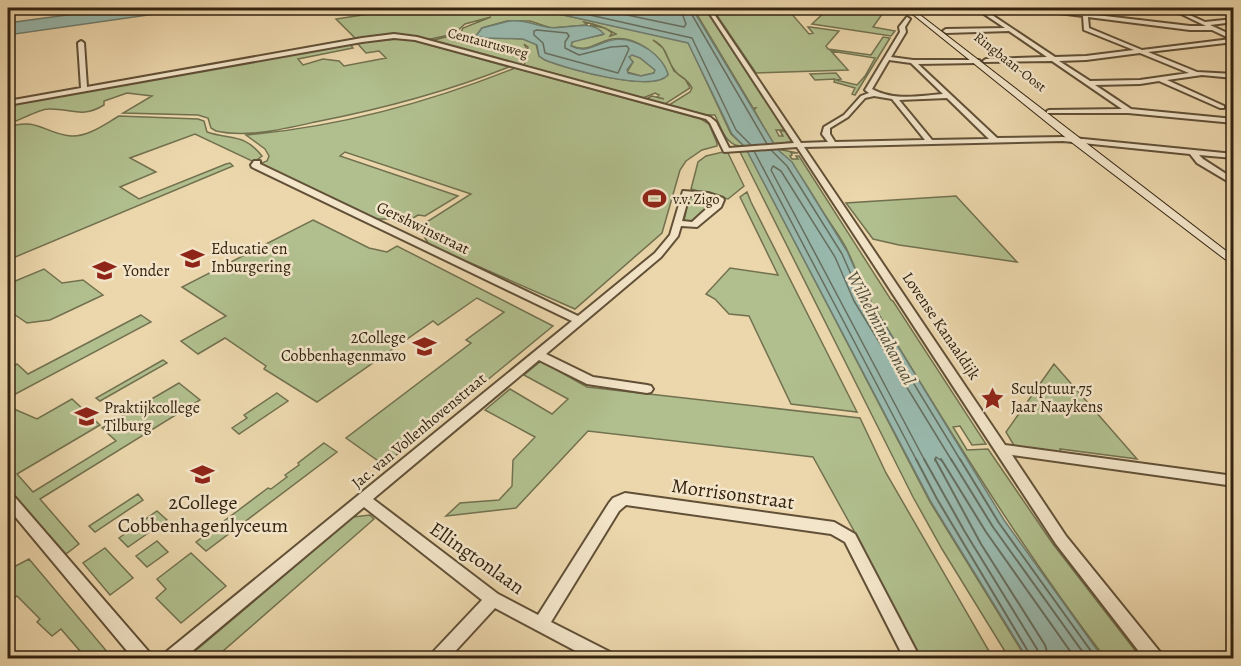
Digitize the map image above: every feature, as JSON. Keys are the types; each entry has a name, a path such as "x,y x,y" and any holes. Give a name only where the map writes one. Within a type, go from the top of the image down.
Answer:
{"main road":[{"name":"Ringbaan-Oost","path":"908,8 1049,112 1078,140 1233,252"},
{"name":"Ringbaan-Oost","path":"917,8 1233,263"}],"street":[{"name":"Lovense Kanaaldijk","path":"708,8 1061,540 1154,658"},
{"path":"984,8 983,11 1009,30 1128,111"},
{"path":"1026,8 1085,12 1190,28 1212,28"},
{"path":"1171,8 1233,39"},
{"path":"1085,12 1086,29 1197,74"},
{"path":"833,144 826,134 827,127 846,116 870,92 903,32 902,27 907,19"},
{"path":"1204,24 1233,20"},
{"path":"946,31 1009,30"},
{"name":"Centaurusweg","path":"8,103 351,42 402,36 518,65 708,118 713,122 727,150 833,144 1078,140 1233,156"},
{"path":"889,58 913,62 1051,59 1233,39"},
{"path":"81,43 84,90"},
{"path":"913,62 995,140"},
{"path":"1088,83 1160,79 1197,74 1233,76"},
{"path":"1160,79 1222,107 1233,108"},
{"path":"870,92 893,98 950,96"},
{"path":"893,98 930,142"},
{"path":"1222,107 1233,120"},
{"path":"1049,112 1128,111 1233,120"},
{"path":"1192,151 1200,161 1233,183"},
{"name":"Gershwinstraat","path":"257,163 255,165 578,320"},
{"name":"Jac. van Vollenhovenstraat","path":"172,658 658,255 674,236 677,223 686,193 708,195 720,200 718,205 694,225 677,223"},
{"path":"537,354 591,381 647,389"},
{"path":"1001,449 1233,481"},
{"path":"8,499 144,658"},
{"name":"Ellingtonlaan","path":"363,499 493,599 604,658"},
{"name":"Morrisonstraat","path":"540,625 614,507 625,499 843,531 850,538 912,658"},
{"path":"439,658 493,599"}],"green space":[{"path":"409,8 531,8 688,42 731,134 745,147 729,141 715,115 705,115 669,105 690,92 692,88 685,79 690,88 665,104 646,99 652,96 664,99 657,97 659,95 655,93 643,98 524,66 528,47 524,44 526,47 524,60 520,65 430,41 458,34 473,41 461,32 463,28 491,17 465,24 454,34 426,40 396,35 356,39 336,19","holes":["507,21 530,21 551,28 587,25 584,22 604,28 590,25 601,31 602,35 576,40 571,43 572,46 583,48 606,40 629,40 653,53 668,74 660,79 646,81 610,78 545,60 539,56 536,44 523,39 476,36 482,28"]},
{"path":"693,8 705,8 785,130 776,130 779,136 783,136 780,131 786,131 792,141 775,146 754,110 756,108 753,108"},
{"path":"712,8 803,8 803,11 790,12 809,34 813,33 808,27 839,31 826,46 828,49 871,55 883,37 890,38 855,95 852,94 855,88 834,82 835,79 815,80 810,74 836,73 841,79 836,80 857,85 875,58 831,51 848,70 756,73"},
{"path":"829,8 894,8 905,12 885,10 873,27 895,31 891,36 812,24"},
{"path":"396,39 412,40 509,67 438,92 340,117 266,132 240,134 216,131 211,128 208,118 198,115 123,113 152,96 127,93 104,101 104,105 89,111 44,110 8,124 8,105 350,44 353,48 298,59 303,65 323,59 339,61 344,66 386,58 379,51 366,53 357,43"},
{"path":"632,55 639,57 655,70 654,73 641,76 627,72 633,62 629,57"},
{"path":"515,68 701,119 709,124 717,143 717,146 702,150 686,161 680,170 662,233 575,309 432,246 422,233 414,230 471,194 345,152 340,156 458,196 425,216 418,215 402,225 390,219 373,219 259,164 267,161 269,156 265,149 246,135 315,126 383,111 450,92"},
{"path":"119,116 198,119 204,121 207,132 243,140 262,156 254,162 195,134 130,158 156,172 120,187 139,199 226,164 230,163 233,166 8,260 8,127 27,124 62,135 77,136 96,129"},
{"path":"777,149 798,153 791,153 790,156 792,159 798,159 796,156 799,156 986,444 972,445 960,426 953,427 967,450 988,449 1053,544 1141,658 1105,658 1073,615 1012,527 926,391 867,294 841,239 797,172"},
{"path":"747,150 930,502 1026,658 1009,658 942,549 913,497 740,152"},
{"path":"727,151 744,186 728,199 691,189 698,162 706,156"},
{"path":"747,192 857,412 791,404 749,316 729,314 715,299 706,294 730,268 778,275 740,197"},
{"path":"689,196 708,197 715,204 694,222 684,221"},
{"path":"956,196 1017,262 899,245 873,239 846,203"},
{"path":"313,220 369,248 387,252 397,246 553,326 384,465 346,438 471,343 466,340 504,312 477,298 438,325 433,321 317,402 264,369 266,366 225,338 198,354 181,341 226,316 182,287"},
{"path":"44,269 62,283 83,280 103,295 50,320 27,323 8,310 8,284"},
{"path":"141,315 151,322 8,398 8,369 17,364 28,374"},
{"path":"163,360 167,363 100,401 96,398"},
{"path":"541,361 587,387 860,418 886,473 993,658 920,658 813,457 588,431 516,508 446,516 460,503 499,500 512,486 513,460 535,437 485,410 510,389 552,414 568,399 524,375"},
{"path":"1054,364 1137,459 1060,449 1063,458 1018,452 1006,432"},
{"path":"179,383 200,400 40,499 79,544 66,554 8,489 8,403 14,409 37,419 72,399 100,425 17,474 33,492 116,441 102,428"},
{"path":"277,393 288,401 239,434 232,428 247,418 244,415"},
{"path":"324,443 337,452 206,551 196,542 268,488 271,489 287,477 285,475 299,465 298,463"},
{"path":"138,494 143,500 95,532 89,526"},
{"path":"157,511 167,520 128,547 119,538"},
{"path":"370,515 374,519 215,658 187,658 353,517"},
{"path":"157,541 168,552 147,567 136,556"},
{"path":"105,548 133,578 110,595 83,563"},
{"path":"191,553 226,586 181,623 156,598 166,589 157,579"},
{"path":"29,559 109,654 103,658 71,658 80,651 61,629 52,636 37,622 40,619 17,596 11,600 8,597 8,585 14,581 8,575 8,570"}],"water":[{"path":"119,8 197,8 8,35 8,23"},
{"name":"Wilhelminakanaal","path":"532,8 692,8 777,149 792,162 847,251 866,294 1004,520 1103,658 1027,658 931,502 745,147 732,134 688,43"},
{"path":"509,21 554,28 591,26 604,34 572,42 571,46 580,49 588,48 622,39 634,42 655,54 668,75 659,80 646,82 628,81 571,69 545,60 539,56 537,45 523,39 476,36 482,28","holes":["632,55 640,58 655,70 654,73 641,76 628,73 627,70 633,62 629,57"]}],"place":[{"name":"v.v. Zigo","path":"655,199"},
{"name":"Educatie en Inburgering","path":"193,258"},
{"name":"Yonder","path":"105,271"},
{"name":"2College Cobbenhagenmavo","path":"424,347"},
{"name":"Sculptuur 75 Jaar Naaykens","path":"993,398"},
{"name":"Praktijkcollege Tilburg","path":"86,417"},
{"name":"2College Cobbenhagenlyceum","path":"203,475"}]}
